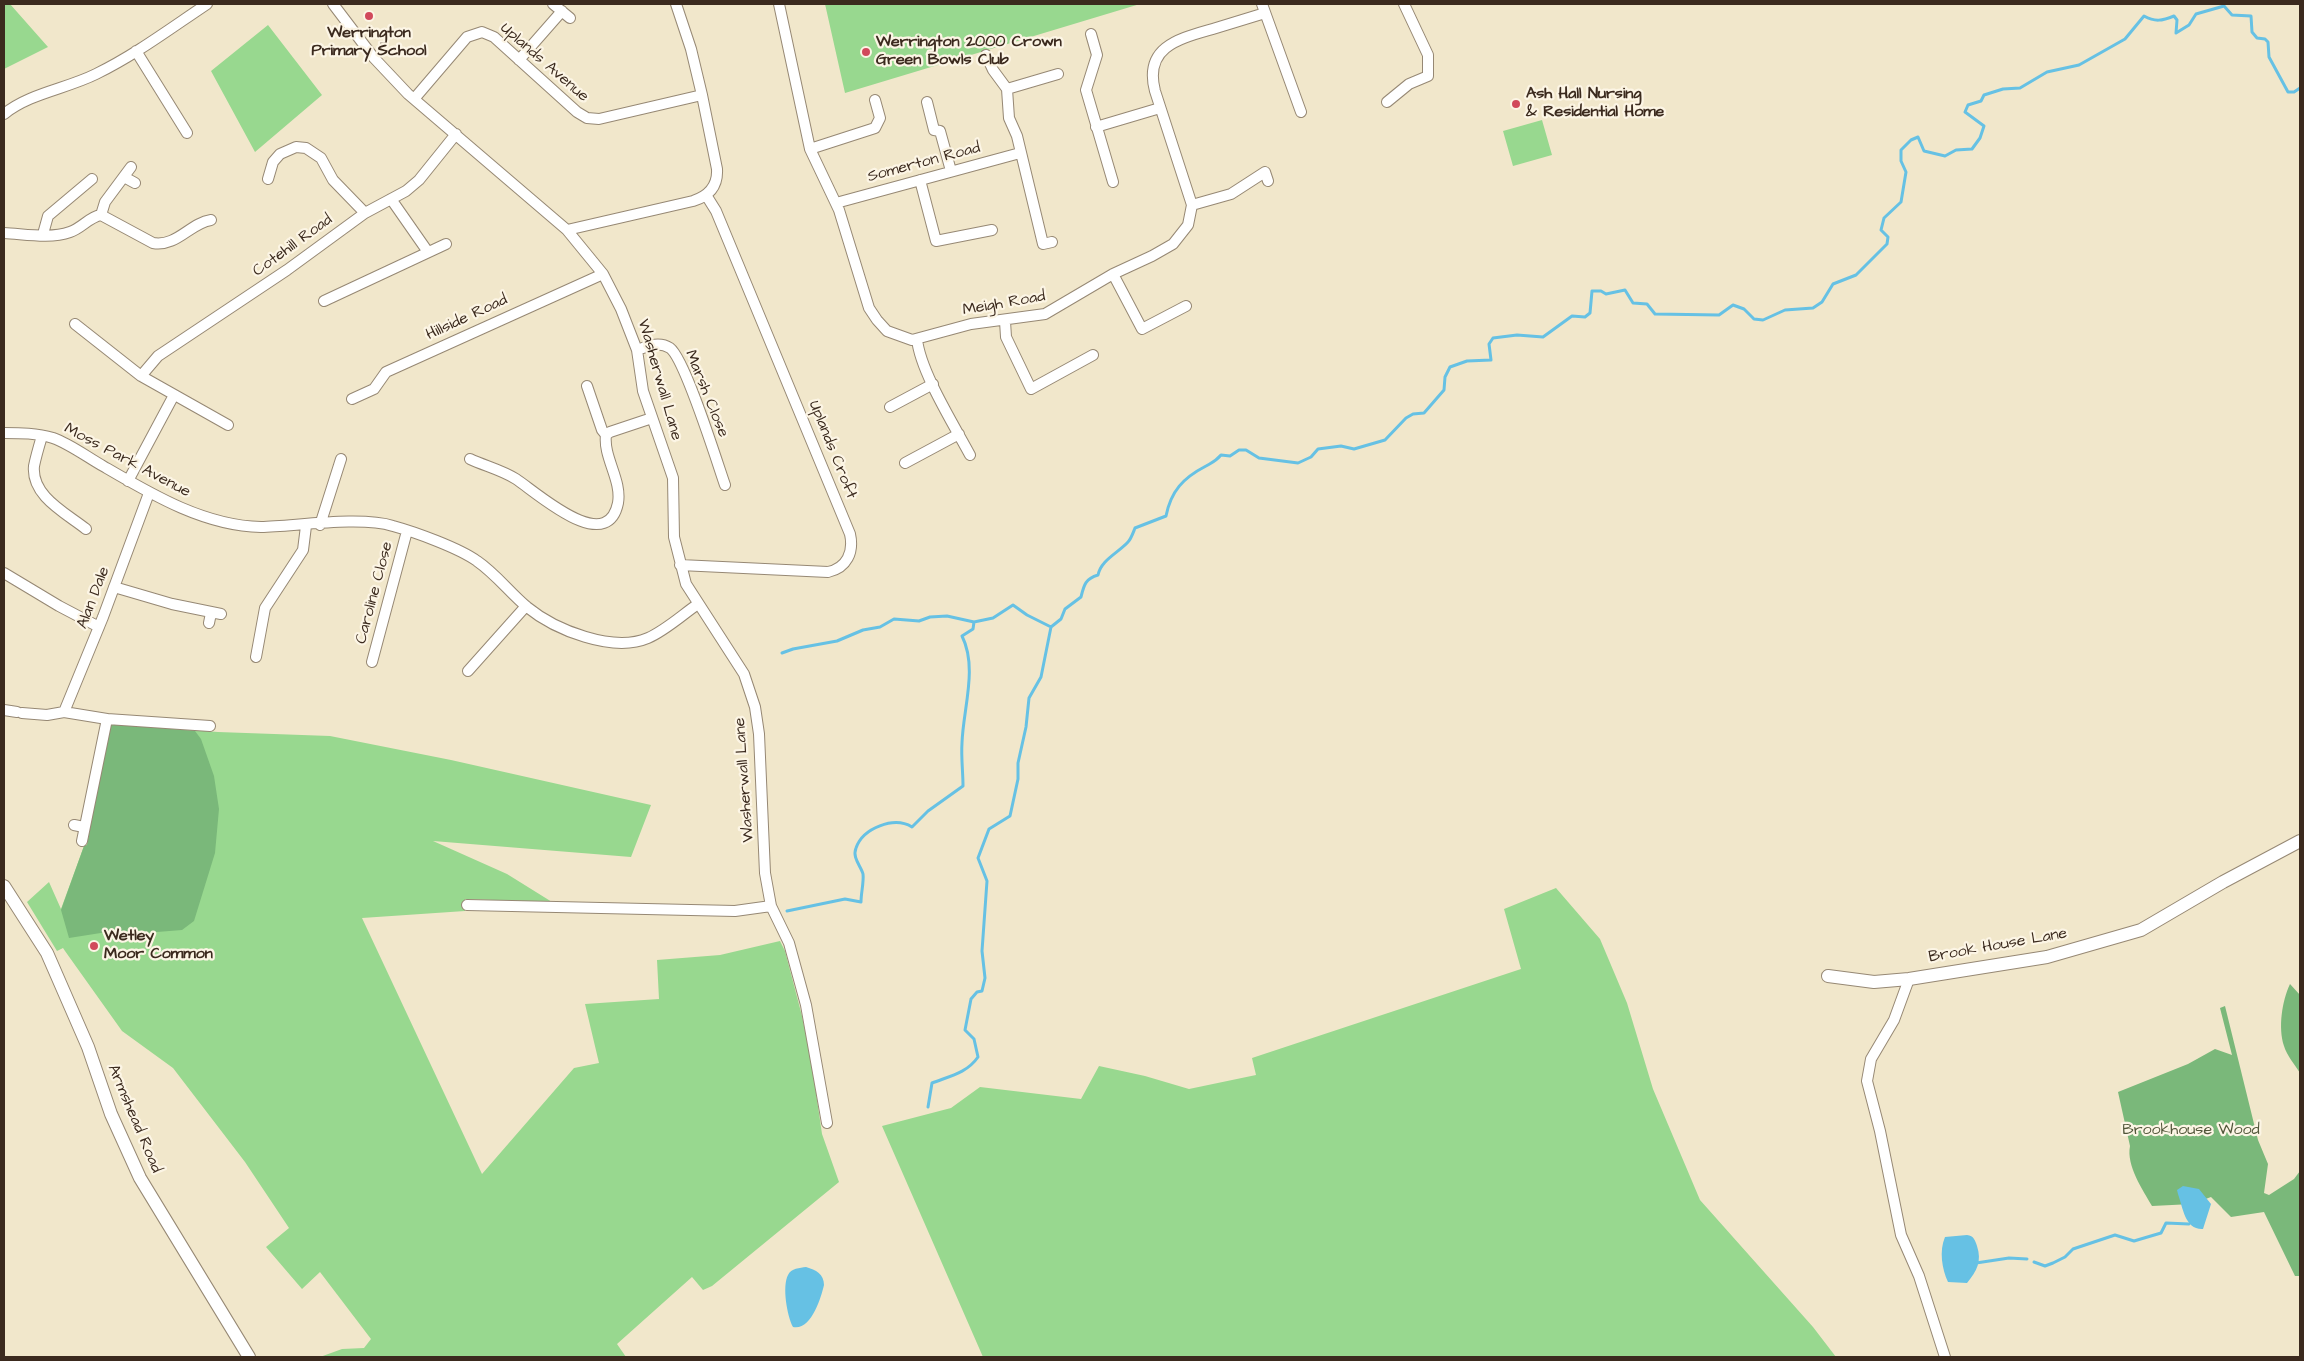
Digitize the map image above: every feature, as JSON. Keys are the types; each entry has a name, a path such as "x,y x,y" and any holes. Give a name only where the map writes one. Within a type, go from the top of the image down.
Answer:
{"street":[{"path":"4,114 27,101 94,75 136,51 207,4"},
{"name":"Washerwall Lane","path":"333,4 374,58 414,99 567,230 603,274 621,309 637,350 643,391 673,478 674,537 686,584 744,674 755,707 760,744 766,873 772,906 789,943 806,1005 827,1123"},
{"path":"553,4 570,18"},
{"path":"567,230 693,201 706,195 715,184 718,169 702,95 691,49 676,4"},
{"name":"Meigh Road","path":"779,4 810,149 836,203 872,314 882,326 894,334 907,339 917,339 971,324 1005,321 1046,314 1113,274 1152,256 1172,244 1188,225 1192,205"},
{"path":"1387,102 1409,84 1428,76 1428,55 1404,4"},
{"path":"1268,182 1265,172 1231,194 1192,205 1160,108 1153,77 1155,63 1166,47 1180,38 1263,8 1301,112"},
{"path":"518,60 562,11"},
{"name":"Uplands Avenue","path":"414,99 461,42 472,34 482,32 490,35 577,112 593,119 702,95"},
{"path":"1091,34 1097,55 1086,90 1113,182"},
{"path":"136,51 187,133"},
{"path":"986,55 993,70 1007,89 1009,118 1017,136 1043,244 1052,242"},
{"path":"1007,89 1058,74"},
{"path":"810,149 875,128 880,118 875,100"},
{"path":"927,102 934,130 940,130 952,171"},
{"path":"1096,127 1160,108"},
{"name":"Cotehill Road","path":"141,376 158,356 287,270 365,213 392,199 419,180 456,134"},
{"path":"267,172 273,162 284,151 296,147 311,150 321,158 333,180 365,213"},
{"name":"Somerton Road","path":"836,203 1020,153"},
{"path":"4,233 43,234 69,232 101,215 106,202 131,167"},
{"path":"124,177 135,184"},
{"path":"43,234 48,216 92,179"},
{"path":"920,180 936,241 992,230"},
{"name":"Uplands Croft","path":"680,565 828,572 838,569 846,562 852,548 850,534 797,402 716,211 706,195"},
{"path":"392,199 428,252"},
{"path":"101,215 153,243 159,244 169,242 205,220"},
{"path":"324,300 446,244"},
{"name":"Hillside Road","path":"352,399 374,389 386,372 603,274"},
{"path":"1113,274 1142,329 1186,306"},
{"path":"1005,321 1006,336 1031,389 1093,355"},
{"path":"75,324 141,376 228,424"},
{"path":"917,339 918,349 933,384 970,455"},
{"name":"Marsh Close","path":"637,350 659,344 669,347 676,355 691,389 725,485"},
{"path":"890,407 933,384"},
{"path":"470,460 514,478 577,520 596,524 612,515 618,500 606,435 602,430 587,386"},
{"path":"128,481 174,395"},
{"path":"606,435 652,418"},
{"name":"Moss Park Avenue","path":"4,433 42,436 63,443 149,493 187,510 243,527 370,522 394,526 462,552 477,561 542,619 560,627 601,640 621,643 639,641 655,634 698,604"},
{"path":"905,463 959,434"},
{"path":"42,436 34,466 38,486 45,497 86,529"},
{"path":"320,525 341,459"},
{"name":"Alan Dale","path":"64,712 99,627 149,493"},
{"path":"260,651 265,608 303,550 306,526"},
{"name":"Caroline Close","path":"372,662 407,531"},
{"path":"4,572 59,606 99,627"},
{"path":"114,587 214,617"},
{"path":"468,671 526,606"},
{"path":"4,710 47,715 64,712 107,718 210,726"},
{"path":"82,841 79,826 107,718"},
{"name":"Brook House Lane","path":"1828,976 1874,982 1909,979 2047,957 2141,930 2223,882 2300,841"},
{"name":"Armshead Road","path":"4,886 47,953 88,1047 111,1114 140,1178 249,1357"},
{"path":"467,905 735,911 772,906"},
{"path":"1909,979 1894,1020 1871,1060 1866,1082 1880,1131 1901,1235 1919,1276 1945,1357"}],"green space":[{"path":"4,4 10,4 48,47 4,69"},
{"path":"825,4 1140,4 845,93"},
{"path":"268,25 322,95 255,152 211,71"},
{"path":"1542,120 1552,155 1513,166 1503,131"},
{"path":"110,724 218,732 330,736 451,760 651,805 631,857 433,841 507,874 552,902 465,899 465,911 362,918 482,1174 574,1068 599,1063 585,1004 659,999 657,960 720,955 780,941 785,951 802,1016 812,1065 822,1134 839,1182 712,1286 703,1290 692,1277 617,1344 626,1357 320,1357 342,1349 364,1348 371,1339 320,1272 302,1289 266,1247 289,1228 245,1162 173,1068 122,1031 63,948 57,951 27,902 49,882 61,909 84,846 87,845"},
{"path":"110,724 195,731 201,739 214,776 219,809 215,853 194,921 182,930 107,936 107,932 69,938 61,910 84,846 87,845"},
{"path":"1556,888 1600,939 1627,1003 1653,1089 1700,1200 1813,1327 1836,1357 983,1357 882,1126 951,1108 980,1087 1081,1099 1099,1066 1145,1076 1189,1089 1256,1075 1252,1058 1521,969 1504,909"},
{"path":"2290,984 2300,995 2300,1073 2285,1050 2281,1031 2283,1006"},
{"name":"Brookhouse Wood","path":"2225,1006 2258,1140 2268,1164 2264,1193 2269,1195 2294,1179 2300,1171 2300,1276 2295,1276 2264,1212 2231,1217 2211,1197 2192,1204 2152,1206 2136,1178 2130,1162 2130,1146 2118,1092 2188,1064 2215,1049 2232,1055 2220,1008"}],"water":[{"path":"2183,1186 2199,1189 2211,1204 2203,1229 2192,1226 2188,1222 2177,1190"},
{"path":"1967,1235 1974,1239 1978,1251 1979,1261 1976,1270 1967,1283 1948,1282 1942,1260 1942,1248 1945,1237"},
{"path":"806,1267 819,1273 823,1278 824,1285 818,1305 810,1319 799,1327 793,1327 786,1301 786,1280 791,1271"}],"waterway":[{"path":"1051,627 1061,619 1065,609 1081,597 1084,586 1098,575 1106,561 1129,541 1135,528 1166,516 1171,499 1179,486 1191,475 1221,455 1230,456 1239,450 1246,450 1259,458 1298,463 1311,457 1318,449 1341,446 1354,449 1385,440 1406,418 1413,414 1424,413 1444,390 1445,377 1450,367 1467,361 1491,360 1489,344 1493,338 1517,335 1543,337 1572,316 1585,317 1590,313 1592,291 1601,291 1606,294 1625,290 1633,303 1647,304 1655,314 1719,315 1733,305 1744,309 1754,319 1763,320 1785,310 1813,308 1822,302 1833,284 1856,275 1887,244 1888,237 1881,230 1884,218 1901,202 1906,172 1901,161 1901,150 1911,140 1918,137 1924,151 1945,156 1956,150 1972,149 1980,138 1984,126 1965,112 1968,105 1981,101 1984,95 2003,89 2020,88 2047,72 2079,65 2125,39 2144,16 2159,20 2174,16 2177,20 2176,33 2189,25 2196,14 2224,6 2232,15 2251,16 2252,32 2257,38 2265,39 2268,42 2269,57 2288,92 2294,92 2300,88"},
{"path":"782,653 793,649 837,641 863,630 880,627 894,619 919,621 930,617 947,616 974,622 993,618 1013,605 1027,615 1051,627"},
{"path":"787,911 845,899 861,902 863,874 857,862 855,852 865,835 880,826 888,824 897,823 912,827 928,811 963,786 962,743 969,661 967,648 962,636 973,629 974,622"},
{"path":"928,1107 932,1083 952,1076 969,1067 978,1057 974,1039 965,1030 971,999 977,992 982,991 985,978 982,951 987,881 978,858 989,829 1010,816 1018,779 1018,763 1026,727 1029,698 1041,677 1051,627"},
{"path":"2034,1262 2045,1266 2065,1257 2073,1249 2115,1235 2134,1241 2161,1233 2166,1223 2189,1224"},
{"path":"1976,1263 2009,1258 2027,1259"}],"place":[{"name":"Werrington Primary School","path":"369,16"},
{"name":"Werrington 2000 Crown Green Bowls Club","path":"866,52"},
{"name":"Ash Hall Nursing & Residential Home","path":"1516,104"},
{"name":"Wetley Moor Common","path":"94,946"}]}
